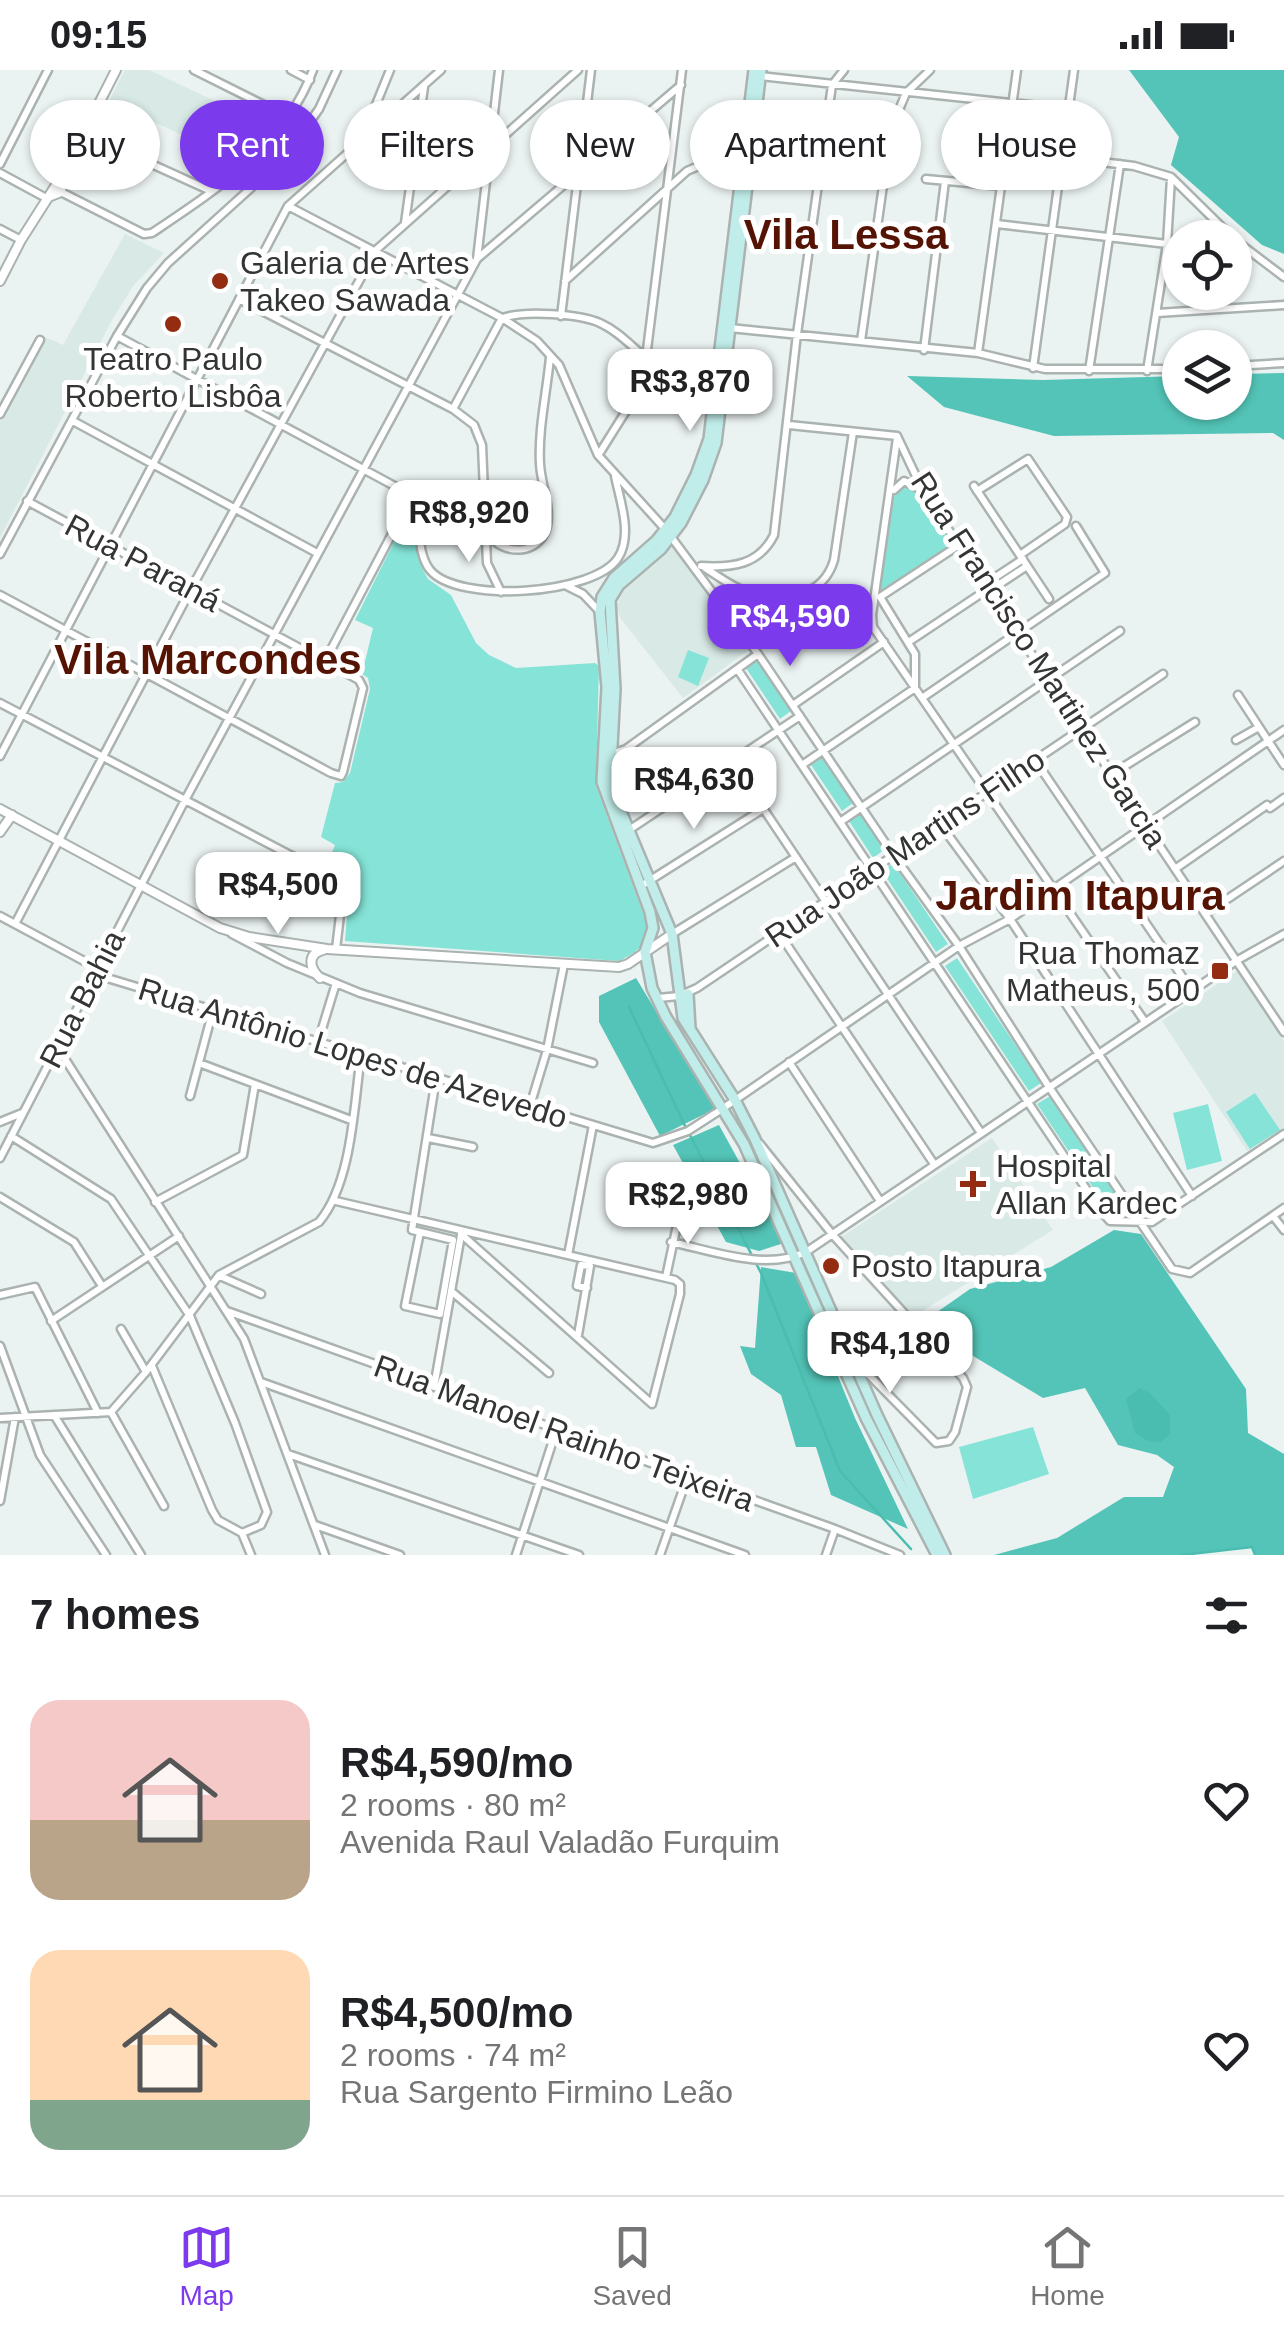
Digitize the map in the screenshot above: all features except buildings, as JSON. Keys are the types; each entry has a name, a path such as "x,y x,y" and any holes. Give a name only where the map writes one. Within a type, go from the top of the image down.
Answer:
{"main road":[{"path":"754,100 757,73"},
{"path":"611,589 669,534 696,494 716,443 744,190"},
{"path":"669,534 620,566 603,615 608,687 602,782 672,934 685,991 683,1018 755,1139 866,1418 937,1555"},
{"path":"603,615 616,689 610,786 624,833"},
{"path":"646,884 652,928 645,952 649,980 666,1018 744,1144 801,1254 945,1555"},
{"path":"744,1144 755,1139"}],"street":[{"path":"0,164 48,70"},
{"path":"101,100 116,70"},
{"path":"194,70 254,100"},
{"path":"291,70 310,80"},
{"path":"298,100 314,70"},
{"path":"0,554 117,336 147,288 168,263 243,198 293,147 319,109 337,70"},
{"path":"378,100 390,70"},
{"path":"408,100 441,70"},
{"path":"495,100 499,70"},
{"path":"510,130 578,70"},
{"path":"587,100 591,70"},
{"path":"670,168 682,70"},
{"path":"722,579 760,554 774,535 832,84 844,70"},
{"path":"861,341 888,144 906,93 930,70"},
{"path":"1012,100 1017,70"},
{"path":"1069,100 1074,70"},
{"path":"757,73 980,100"},
{"path":"663,100 681,85"},
{"path":"405,223 424,86"},
{"path":"0,756 288,206 344,155"},
{"path":"1112,163 1171,176 1215,220"},
{"path":"1089,371 1120,164"},
{"path":"160,168 212,192"},
{"path":"670,187 690,169"},
{"path":"0,173 46,198"},
{"path":"1168,220 1171,176"},
{"path":"926,179 941,181"},
{"path":"0,281 52,190"},
{"path":"46,198 61,192 144,234 215,190"},
{"path":"15,924 191,589 376,250 442,190"},
{"path":"477,259 485,190"},
{"path":"477,259 557,190"},
{"path":"561,316 574,190"},
{"path":"564,281 667,190"},
{"path":"598,454 632,403 646,358 667,190"},
{"path":"924,350 944,190"},
{"path":"978,353 1000,190"},
{"path":"1033,368 1058,190"},
{"path":"288,206 502,318 537,341 550,355 566,375 598,454 690,559 728,610 959,946 1172,1270 1190,1273 1284,1208"},
{"path":"996,224 1162,243"},
{"path":"0,229 20,240"},
{"path":"1252,255 1284,277"},
{"name":"Rua Bahia","path":"0,1158 184,802 477,259"},
{"path":"1147,371 1162,284"},
{"path":"239,299 453,409 474,425 484,455 486,564 502,592"},
{"path":"1158,314 1284,305"},
{"path":"502,318 526,314 597,321 646,358"},
{"path":"453,409 502,318"},
{"path":"727,328 978,353 1033,368 1162,370"},
{"path":"117,336 412,496 423,558 431,572 454,584 502,592 564,585 620,566 625,533 615,474"},
{"path":"0,414 40,340"},
{"path":"487,533 502,547 518,550 538,542 546,528 540,462 550,355"},
{"path":"1252,365 1284,363"},
{"path":"73,420 317,552"},
{"path":"789,425 897,436 874,627 1145,1022"},
{"path":"690,559 744,592 768,597 799,595 818,587 834,560 853,432"},
{"name":"Rua Francisco Martinez Garcia","path":"897,436 924,493 1284,1032"},
{"path":"910,641 987,588 1024,560 1065,524 1067,517 1028,459 975,488 1024,560 1048,599"},
{"path":"890,500 896,486 904,481 924,493"},
{"name":"Rua Paraná","path":"28,502 362,683 340,776 231,718"},
{"path":"326,661 404,511 416,504"},
{"path":"922,698 1105,573 1076,526"},
{"path":"877,597 959,545"},
{"path":"702,566 744,564"},
{"path":"564,585 583,594 603,615"},
{"path":"0,596 231,718"},
{"path":"877,597 910,641 915,654 916,688"},
{"path":"728,610 874,627"},
{"path":"840,822 1120,631"},
{"path":"792,705 884,642"},
{"path":"612,754 626,749 758,654"},
{"path":"738,670 1110,1221 1152,1222 1284,1134"},
{"name":"Rua João Martins Filho","path":"685,991 780,933 1163,674"},
{"path":"802,765 916,688"},
{"path":"1238,695 1284,765"},
{"path":"0,704 338,880 343,890 332,949"},
{"path":"624,833 800,716"},
{"path":"1112,774 1196,722"},
{"path":"1236,740 1259,727"},
{"name":"Rua Antônio Lopes de Azevedo","path":"0,916 96,971 653,1144 688,1131 722,1109 959,946 1010,919 1284,730"},
{"path":"1035,760 1192,991"},
{"path":"732,762 982,1133"},
{"path":"1175,868 1284,798"},
{"path":"646,884 763,809"},
{"path":"0,810 320,978 593,1063"},
{"path":"1,833 12,816"},
{"path":"940,824 1010,919 1096,1056 1192,1196"},
{"path":"220,928 285,945 619,967 796,857"},
{"path":"1205,914 1284,861"},
{"path":"780,933 935,1165"},
{"path":"671,1242 760,1260 801,1254 1236,961 1284,934"},
{"path":"320,978 312,970 312,957 332,949"},
{"path":"530,1106 547,1050 564,964"},
{"path":"318,1042 336,983"},
{"path":"658,998 685,991"},
{"path":"190,1096 213,1010"},
{"path":"57,1047 244,1339 326,1555"},
{"path":"0,1418 111,1412 149,1369 219,1275 320,1222 336,1200 362,1055"},
{"path":"789,1062 880,1202"},
{"path":"199,1063 351,1120"},
{"path":"420,1232 406,1306 440,1314 453,1240 412,1230 436,1078"},
{"path":"155,1202 243,1155 255,1084"},
{"path":"0,1122 24,1112"},
{"path":"568,1255 593,1126"},
{"path":"12,1136 111,1199 190,1316 267,1512 260,1525 242,1533"},
{"path":"428,1138 473,1147"},
{"path":"755,1139 832,1234 963,1378 967,1387 956,1432 943,1444 936,1443 869,1375 858,1371"},
{"path":"0,1197 74,1242 102,1286"},
{"path":"336,1200 666,1276 680,1284 652,1404 462,1232"},
{"path":"666,1276 680,1210"},
{"path":"1273,1216 1284,1230"},
{"path":"434,1386 462,1232"},
{"path":"51,1320 179,1236"},
{"path":"219,1275 262,1294"},
{"path":"0,1295 35,1288 98,1413"},
{"path":"578,1335 586,1288"},
{"path":"451,1291 549,1373"},
{"name":"Rua Manoel Rainho Teixeira","path":"227,1311 900,1555"},
{"path":"121,1329 149,1369 212,1510 218,1520 242,1533 251,1555"},
{"path":"0,1346 24,1417 50,1474 106,1555"},
{"path":"260,1381 745,1555"},
{"path":"111,1412 164,1506"},
{"path":"54,1415 141,1555"},
{"path":"0,1501 15,1418"},
{"path":"516,1555 556,1431"},
{"path":"287,1454 579,1555"},
{"path":"660,1555 687,1478"},
{"path":"314,1525 400,1555"},
{"path":"826,1555 835,1529"}],"shaded area":[{"path":"125,70 149,70 213,100 180,100 180,134 160,125 160,100 110,100"},
{"path":"1129,70 1284,70 1284,254 1252,236 1252,220 1234,220 1171,165 1179,137"},
{"path":"125,234 164,253 133,286 111,322 0,538 0,422 45,337 63,345"},
{"path":"1284,373 1284,440 1273,433 1054,436 944,407 907,376 1043,380 1162,377 1162,420 1252,420 1252,374"},
{"path":"906,485 914,486 954,546 882,593 879,591 894,497"},
{"path":"412,517 428,579 451,595 476,643 489,655 516,668 595,663 599,666 596,786 647,924 647,940 619,961 345,941 349,887 346,881 325,870 335,845 321,837 335,783 343,782 350,773 370,689 368,678 362,674 373,628 355,620 406,518"},
{"path":"671,545 750,649 683,698 621,619 616,607 626,585"},
{"path":"688,650 709,658 698,686 678,677"},
{"path":"757,660 791,711 780,719 746,668"},
{"path":"822,758 853,803 842,811 811,765"},
{"path":"860,814 884,850 873,858 849,821"},
{"path":"893,863 948,944 936,952 882,871"},
{"path":"957,958 1041,1083 1029,1091 945,966"},
{"path":"1237,971 1284,1041 1284,1128 1247,1151 1162,1021"},
{"path":"636,978 715,1109 660,1136 599,1022 599,996"},
{"path":"1255,1093 1280,1130 1250,1149 1226,1112"},
{"path":"1050,1096 1131,1215 1110,1213 1037,1104"},
{"path":"1208,1104 1222,1161 1187,1170 1173,1113"},
{"path":"719,1125 784,1243 759,1251 726,1242 673,1145"},
{"name":"Hospital Allan Kardec","path":"992,1138 1053,1230 911,1318 841,1237"},
{"path":"1114,1230 1141,1234 1246,1389 1248,1433 1284,1454 1284,1555 1255,1555 1251,1547 1182,1555 994,1555 1057,1538 1124,1497 1163,1497 1174,1467 1157,1455 1118,1445 1085,1388 1043,1398 920,1324 970,1289 1051,1267"},
{"path":"761,1267 796,1273 855,1418 908,1529 831,1495 816,1447 796,1447 781,1395 751,1374 740,1346 755,1348"},
{"path":"1140,1388 1170,1415 1170,1434 1161,1442 1148,1441 1135,1433 1126,1399"},
{"path":"1033,1427 1049,1474 973,1499 959,1447"}],"waterway":[{"path":"629,1007 686,1128"},
{"path":"690,1135 761,1273 840,1471 911,1549"},
{"path":"1182,1555 1252,1547 1255,1555"}],"place":[{"name":"Galeria de Artes Takeo Sawada","path":"220,281"},
{"name":"Teatro Paulo Roberto Lisbôa","path":"173,324"},
{"name":"Rua Thomaz Matheus, 500","path":"1220,971"},
{"name":"Hospital Allan Kardec","path":"973,1184"},
{"name":"Posto Itapura","path":"831,1266"}],"district":[{"name":"Vila Lessa","path":"846,234"},
{"name":"Vila Marcondes","path":"208,659"},
{"name":"Jardim Itapura","path":"1080,895"}]}
